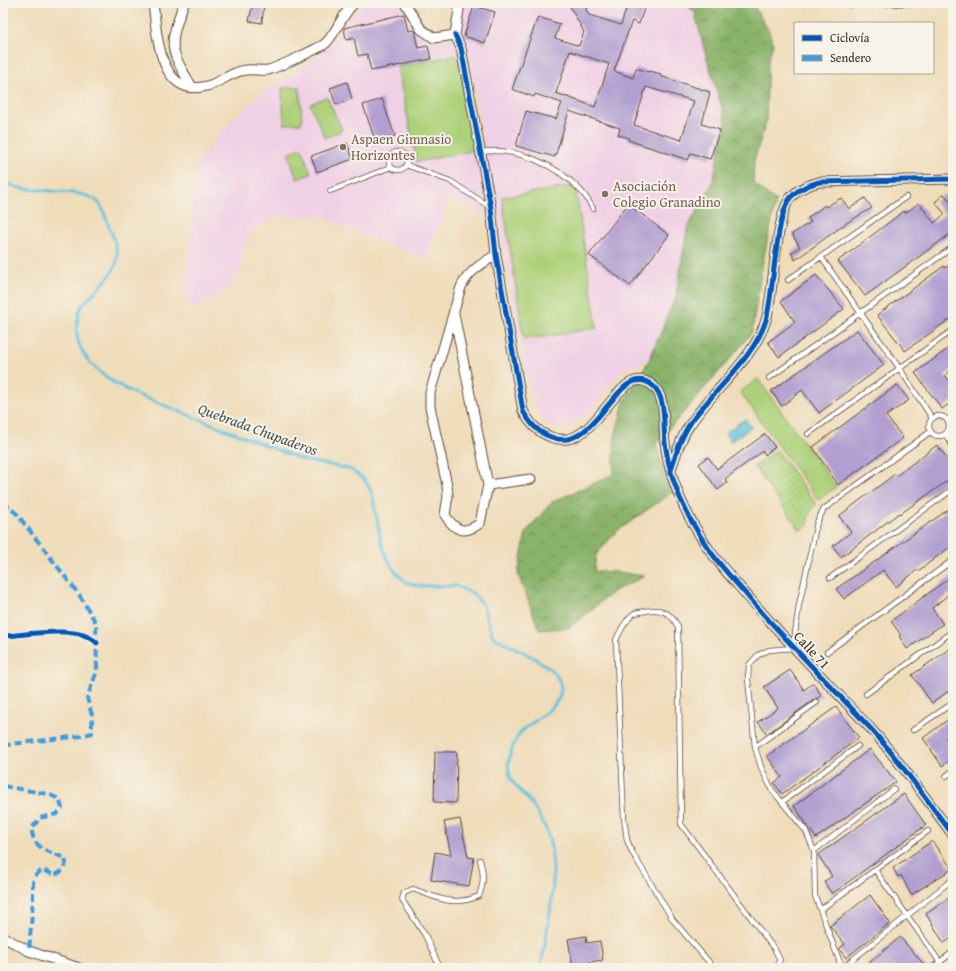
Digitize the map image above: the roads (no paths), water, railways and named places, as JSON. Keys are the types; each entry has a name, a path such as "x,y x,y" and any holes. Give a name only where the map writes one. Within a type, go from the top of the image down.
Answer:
{"street":[{"path":"153,3 160,54 167,69 175,80 184,86 192,87 208,86 241,70 276,68 320,48 326,43 345,12 354,3"},
{"path":"184,3 172,39 172,51 192,87"},
{"path":"405,3 421,29 428,35 434,38 455,35"},
{"path":"454,314 488,485 480,522 473,528 462,530 451,525 445,515 448,496 447,485 430,406 430,393 454,314 466,277 473,270 496,255 491,208 482,152 462,48 455,35 460,3"},
{"path":"670,472 681,438 691,422 758,341 766,319 782,217 791,196 804,187 819,182 953,179"},
{"name":"Calle 71","path":"496,255 523,411 531,424 544,435 557,440 573,439 588,430 620,390 634,382 642,380 651,384 656,389 661,402 665,445 670,472 687,514 707,548 793,648 871,730 903,768 953,835"},
{"path":"488,485 531,479"},
{"path":"3,937 28,950 79,968"}],"lane":[{"path":"848,3 851,5 924,3"},
{"path":"482,152 506,151 528,156 569,179 583,192 593,209"},
{"path":"330,191 391,167 400,170 406,165 407,161 403,154 395,153 390,159 391,167"},
{"path":"406,165 450,181 491,208"},
{"path":"788,280 906,197"},
{"path":"769,378 953,247"},
{"path":"821,257 900,369 932,418"},
{"path":"808,434 953,330"},
{"path":"940,416 947,420 949,428 944,434 938,436 930,432 928,426 932,418 940,416"},
{"path":"947,420 953,416"},
{"path":"930,432 824,509 817,522 799,605 793,648 769,650 758,655 749,665 748,679 755,747 761,767 772,790 806,831 814,851 815,896 842,968 953,879"},
{"path":"944,434 953,446"},
{"path":"830,578 953,489"},
{"path":"827,652 953,560"},
{"path":"714,968 673,920 632,852 627,840 624,818 616,640 626,620 635,613 652,610 665,611 674,617 678,626 681,824 775,950 780,960 775,968"},
{"path":"866,694 953,631"},
{"path":"755,747 817,702"},
{"path":"913,730 953,703"},
{"path":"782,802 858,746"},
{"path":"946,776 953,771"},
{"path":"814,851 894,789"},
{"path":"820,910 928,831"},
{"path":"440,968 425,935 402,900 404,893 413,890 440,899 456,902 468,901 479,896 484,883 484,872 480,860"},
{"path":"875,870 944,968"},
{"path":"932,968 953,952"}],"water":[{"path":"745,419 751,427 731,442 725,433"}],"waterway":[{"name":"Quebrada Chupaderos","path":"3,180 11,185 22,188 79,194 91,197 99,203 115,242 117,251 116,266 107,279 80,308 77,333 85,356 104,375 115,383 138,395 303,460 350,469 364,479 372,493 381,542 386,556 395,571 406,582 418,586 456,586 472,593 483,605 493,637 540,661 555,674 559,680 561,689 559,697 549,710 521,732 512,749 508,768 514,784 531,803 541,819 546,829 551,846 553,863 552,898 541,968"}],"place":[{"name":"Aspaen Gimnasio Horizontes","path":"343,147"},
{"name":"Asociación Colegio Granadino","path":"605,194"}]}
